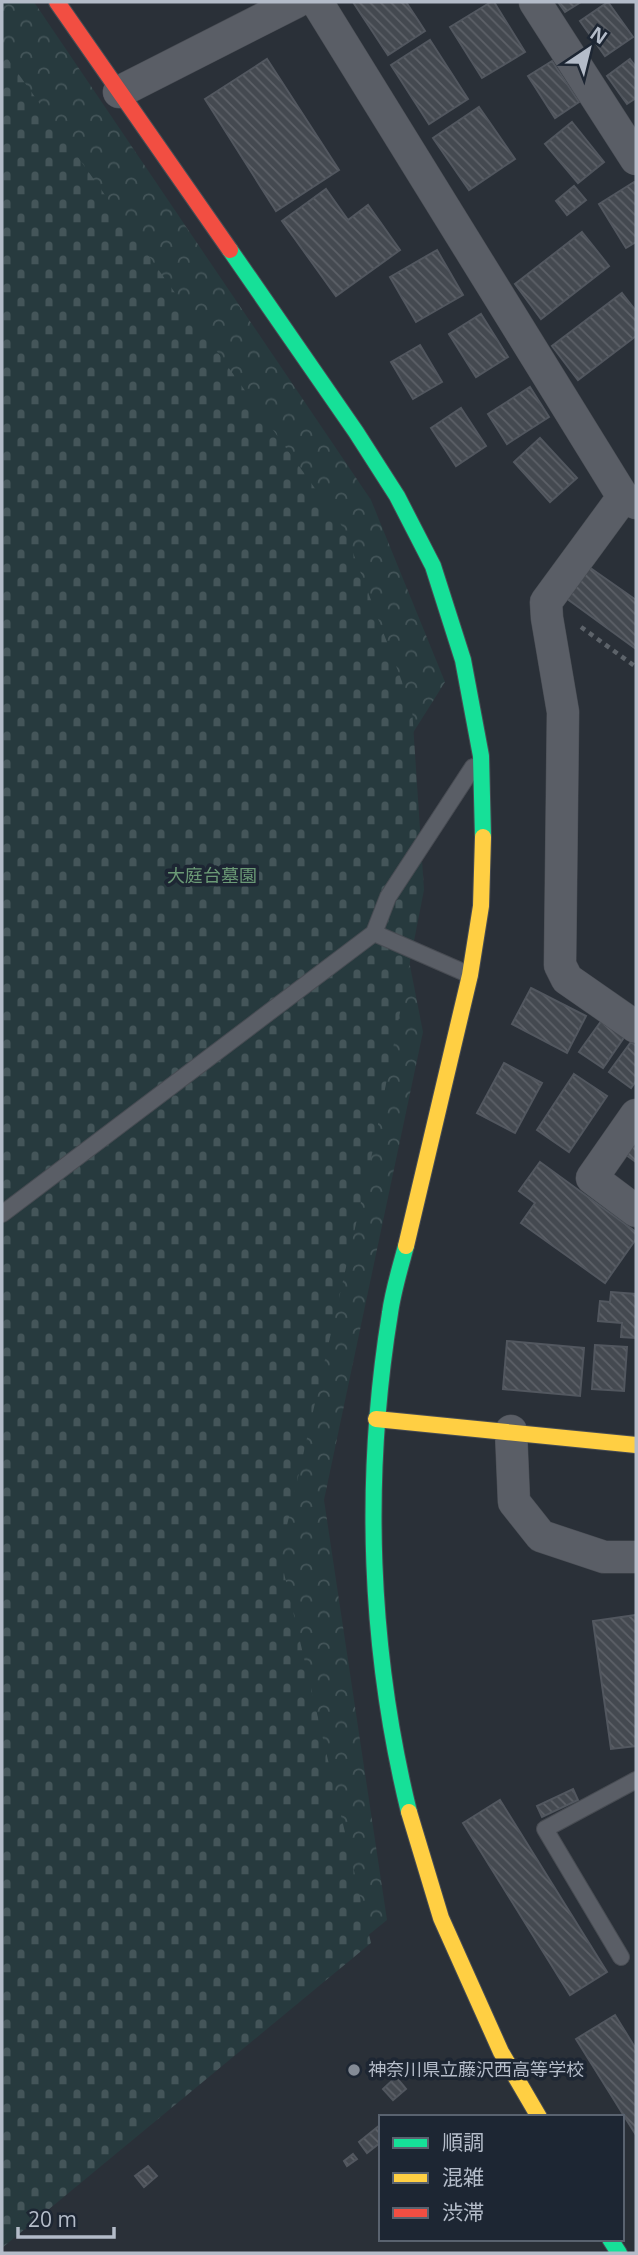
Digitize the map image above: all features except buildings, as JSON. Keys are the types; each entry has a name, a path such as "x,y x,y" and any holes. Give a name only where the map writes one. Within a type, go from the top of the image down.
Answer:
{"street":[{"path":"58,2 397,495 433,566 459,648 481,757 481,906 470,975 390,1311 376,1419 373,1519 375,1595 386,1702 408,1811 441,1918 501,2052 538,2115"},
{"path":"535,2 636,159"},
{"path":"119,92 296,3 630,500 546,603 563,712 560,965 567,979 636,1027"},
{"path":"636,1115 592,1178 636,1212"},
{"path":"376,1419 636,1445"},
{"path":"511,1431 514,1502 541,1536 604,1557 636,1558"}],"lane":[{"path":"2,1214 374,933 388,897 481,757"},
{"path":"374,933 470,975"},
{"path":"621,1957 545,1829 636,1780"}],"path":[{"path":"546,603 636,667"}],"green space":[{"name":"大庭台墓園","path":"2,2 34,2 371,500 445,682 365,809 401,920 423,1032 324,1500 387,1920 2,2232"},
{"name":"大庭台墓園","path":"2,51 344,529 412,708 424,890 374,1145 280,1556 371,1943 2,2248"}],"traffic: fast":[{"path":"230,250 356,432 397,496 433,566 463,660 481,756 483,837"},
{"path":"406,1246 391,1305 381,1375 376,1438 374,1564 385,1689 409,1812"},
{"path":"611,2241 619,2253"}],"traffic: slow":[{"path":"406,1246 470,975 481,906 483,837"},
{"path":"376,1419 636,1445"},
{"path":"409,1812 441,1918 501,2052 538,2115"}],"traffic: jam":[{"path":"57,2 230,250"}],"place":[{"name":"神奈川県立藤沢西高等学校","path":"354,2070"}]}
